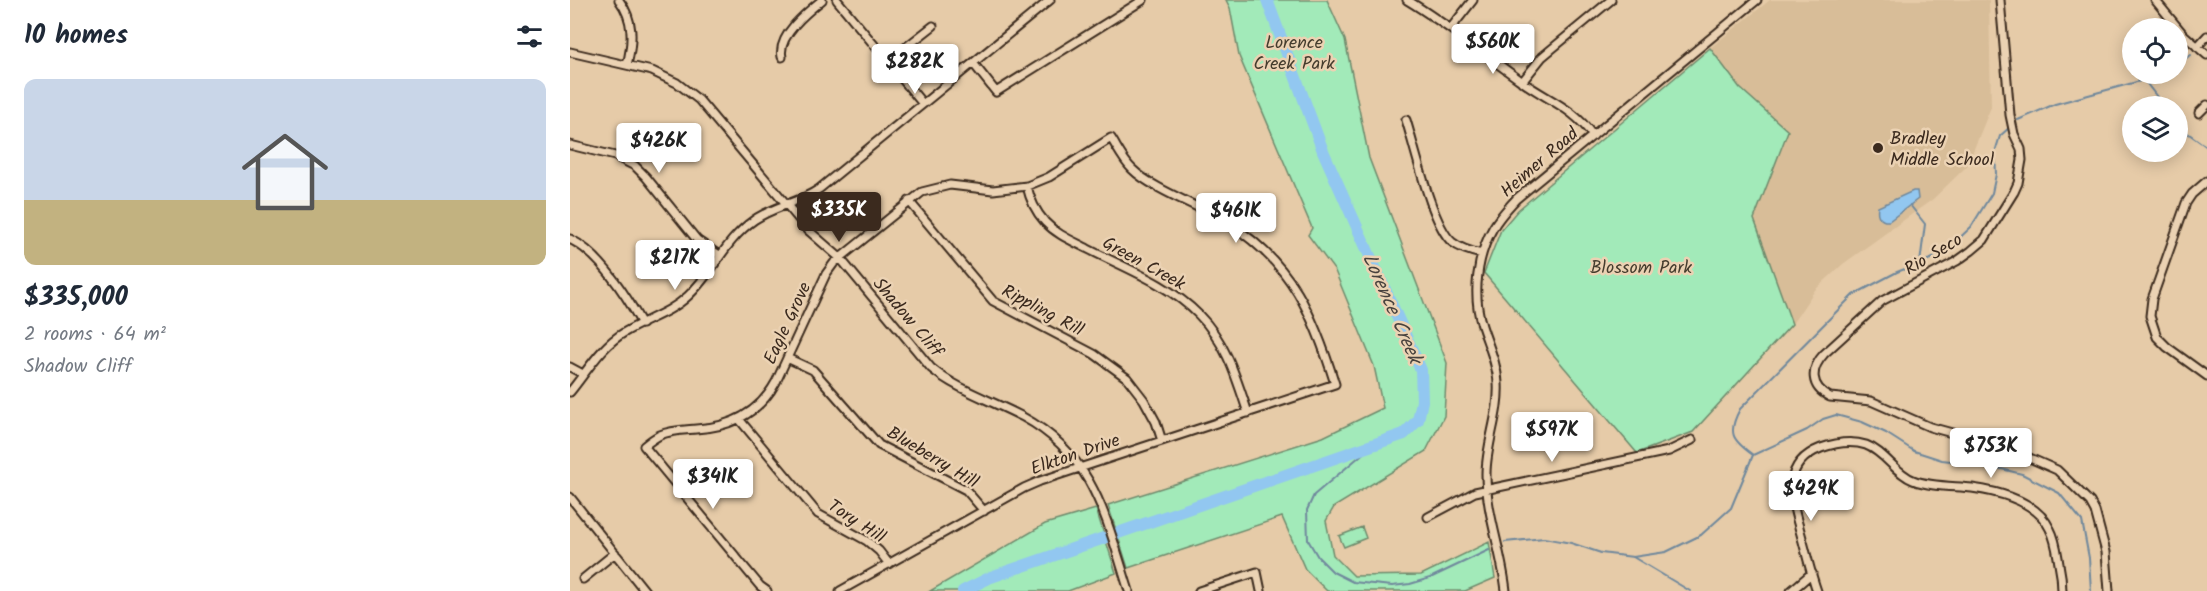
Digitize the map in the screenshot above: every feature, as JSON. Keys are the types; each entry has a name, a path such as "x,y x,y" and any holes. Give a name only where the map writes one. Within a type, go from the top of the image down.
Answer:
{"street":[{"path":"619,0 627,15 632,33 632,47 627,65"},
{"path":"782,57 780,48 784,40 800,19 822,0"},
{"path":"837,0 922,104"},
{"path":"570,392 608,344 625,332 669,311 690,295 730,241 752,222 802,200 819,189 1050,0"},
{"path":"973,63 996,92 1143,0"},
{"path":"1407,0 1451,28 1522,82 1573,113 1593,136"},
{"path":"1451,28 1473,0"},
{"path":"1522,82 1542,57 1611,0"},
{"name":"Heimer Road","path":"1506,591 1486,489 1486,459 1498,405 1498,387 1494,360 1478,308 1477,284 1482,254 1492,228 1516,199 1757,0"},
{"name":"Rio Seco","path":"2000,0 2010,115 2014,134 2021,149 2018,183 1984,240 1957,261 1882,301 1817,361 1813,374 1816,384 1825,395 1838,399 1871,401 1930,427 1995,444 2057,470 2090,502 2103,534 2109,591"},
{"path":"2155,0 2207,55"},
{"path":"887,62 933,26"},
{"path":"2197,47 2207,36"},
{"name":"Shadow Cliff","path":"570,52 627,65 665,77 683,87 699,100 812,235 840,258 931,368 947,379 1037,425 1063,446 1082,467 1102,510 1129,591"},
{"path":"2199,113 2207,105"},
{"path":"1406,120 1437,221 1452,242 1466,250 1482,254"},
{"name":"Eagle Grove","path":"766,591 644,446 669,432 716,427 739,419 755,409 767,396 787,358 826,274 840,258 922,192 943,186 958,185 993,190 1027,186 1058,172 1112,138 1133,170 1243,233 1273,260 1309,312 1322,342 1335,384"},
{"path":"570,145 615,156 635,166 697,240 719,255"},
{"path":"2207,181 2192,194 2186,203 2152,299 2150,316 2157,337 2166,347 2207,376"},
{"name":"Green Creek","path":"1027,186 1037,212 1056,232 1158,285 1186,303 1198,314 1219,340 1227,355 1248,413"},
{"name":"Rippling Rill","path":"909,201 993,302 1094,354 1127,378 1144,400 1156,422 1162,441"},
{"path":"570,239 585,248 595,258 628,299 642,324"},
{"name":"Blueberry Hill","path":"787,358 803,364 819,375 879,445 966,490 984,511"},
{"path":"570,367 583,374"},
{"name":"Elkton Drive","path":"840,591 1024,488 1335,384"},
{"name":"Tory Hill","path":"739,419 818,514 867,541 889,564"},
{"path":"1428,517 1475,492 1669,451 1692,440"},
{"path":"1817,591 1791,494 1791,482 1795,471 1810,452 1831,444 1859,443 1876,450 1907,477 1917,482 1974,488 2029,505 2045,519 2054,536 2062,591"},
{"path":"570,497 645,591"},
{"path":"584,579 615,553"},
{"path":"1199,591 1257,572 1261,591"},
{"path":"1791,591 1812,573"}],"shaded area":[{"name":"Bradley Middle School","path":"1770,0 1989,0 1991,107 1967,166 1933,199 1843,264 1815,290 1792,324 1754,219 1788,131 1740,88 1710,48"}],"green space":[{"name":"Lorence Creek Park","path":"1226,0 1327,0 1345,40 1369,158 1447,363 1444,416 1426,451 1334,507 1326,521 1333,555 1354,576 1421,575 1489,542 1495,578 1465,591 1327,591 1305,569 1282,517 1128,568 1108,505 1323,437 1383,408 1374,366 1335,271 1308,235 1312,228 1239,56 1230,8"},
{"name":"Blossom Park","path":"1710,48 1740,88 1788,131 1754,219 1792,324 1693,432 1637,453 1484,273 1501,230 1518,210"},
{"path":"1096,509 1116,573 1068,591 930,591 1045,524"},
{"path":"1362,527 1366,538 1344,547 1339,536"}],"water":[{"path":"1917,191 1918,199 1889,221 1880,218 1878,207"}],"waterway":[{"name":"Lorence Creek","path":"1118,533 1404,434 1418,420 1422,401 1421,370 1323,151 1267,0"},
{"path":"2018,120 2055,104 2129,84"},
{"path":"2147,84 2156,96"},
{"path":"1753,455 1740,445 1734,435 1734,424 1740,409 1853,295 1897,272 1933,258 1949,248 1971,227 1992,193 1996,174 1995,152 2000,136 2010,127"},
{"path":"2188,133 2207,147"},
{"path":"1910,205 1925,224 1920,263"},
{"path":"1505,542 1544,538 1571,543 1601,553 1633,557 1666,552 1701,535 1731,508 1753,455 1807,430 1823,419 1836,415 1862,422 1886,433 1914,451 1942,460 1985,465 2022,474 2059,493 2082,521 2089,558 2091,591"},
{"path":"1373,445 1314,495 1307,510 1308,540 1318,557 1333,572 1353,582 1392,586 1410,584 1430,578 1489,550"},
{"name":"Lorence Creek","path":"963,591 991,577 1104,538"},
{"path":"1633,557 1690,591"}],"place":[{"name":"Bradley Middle School","path":"1878,148"}]}
